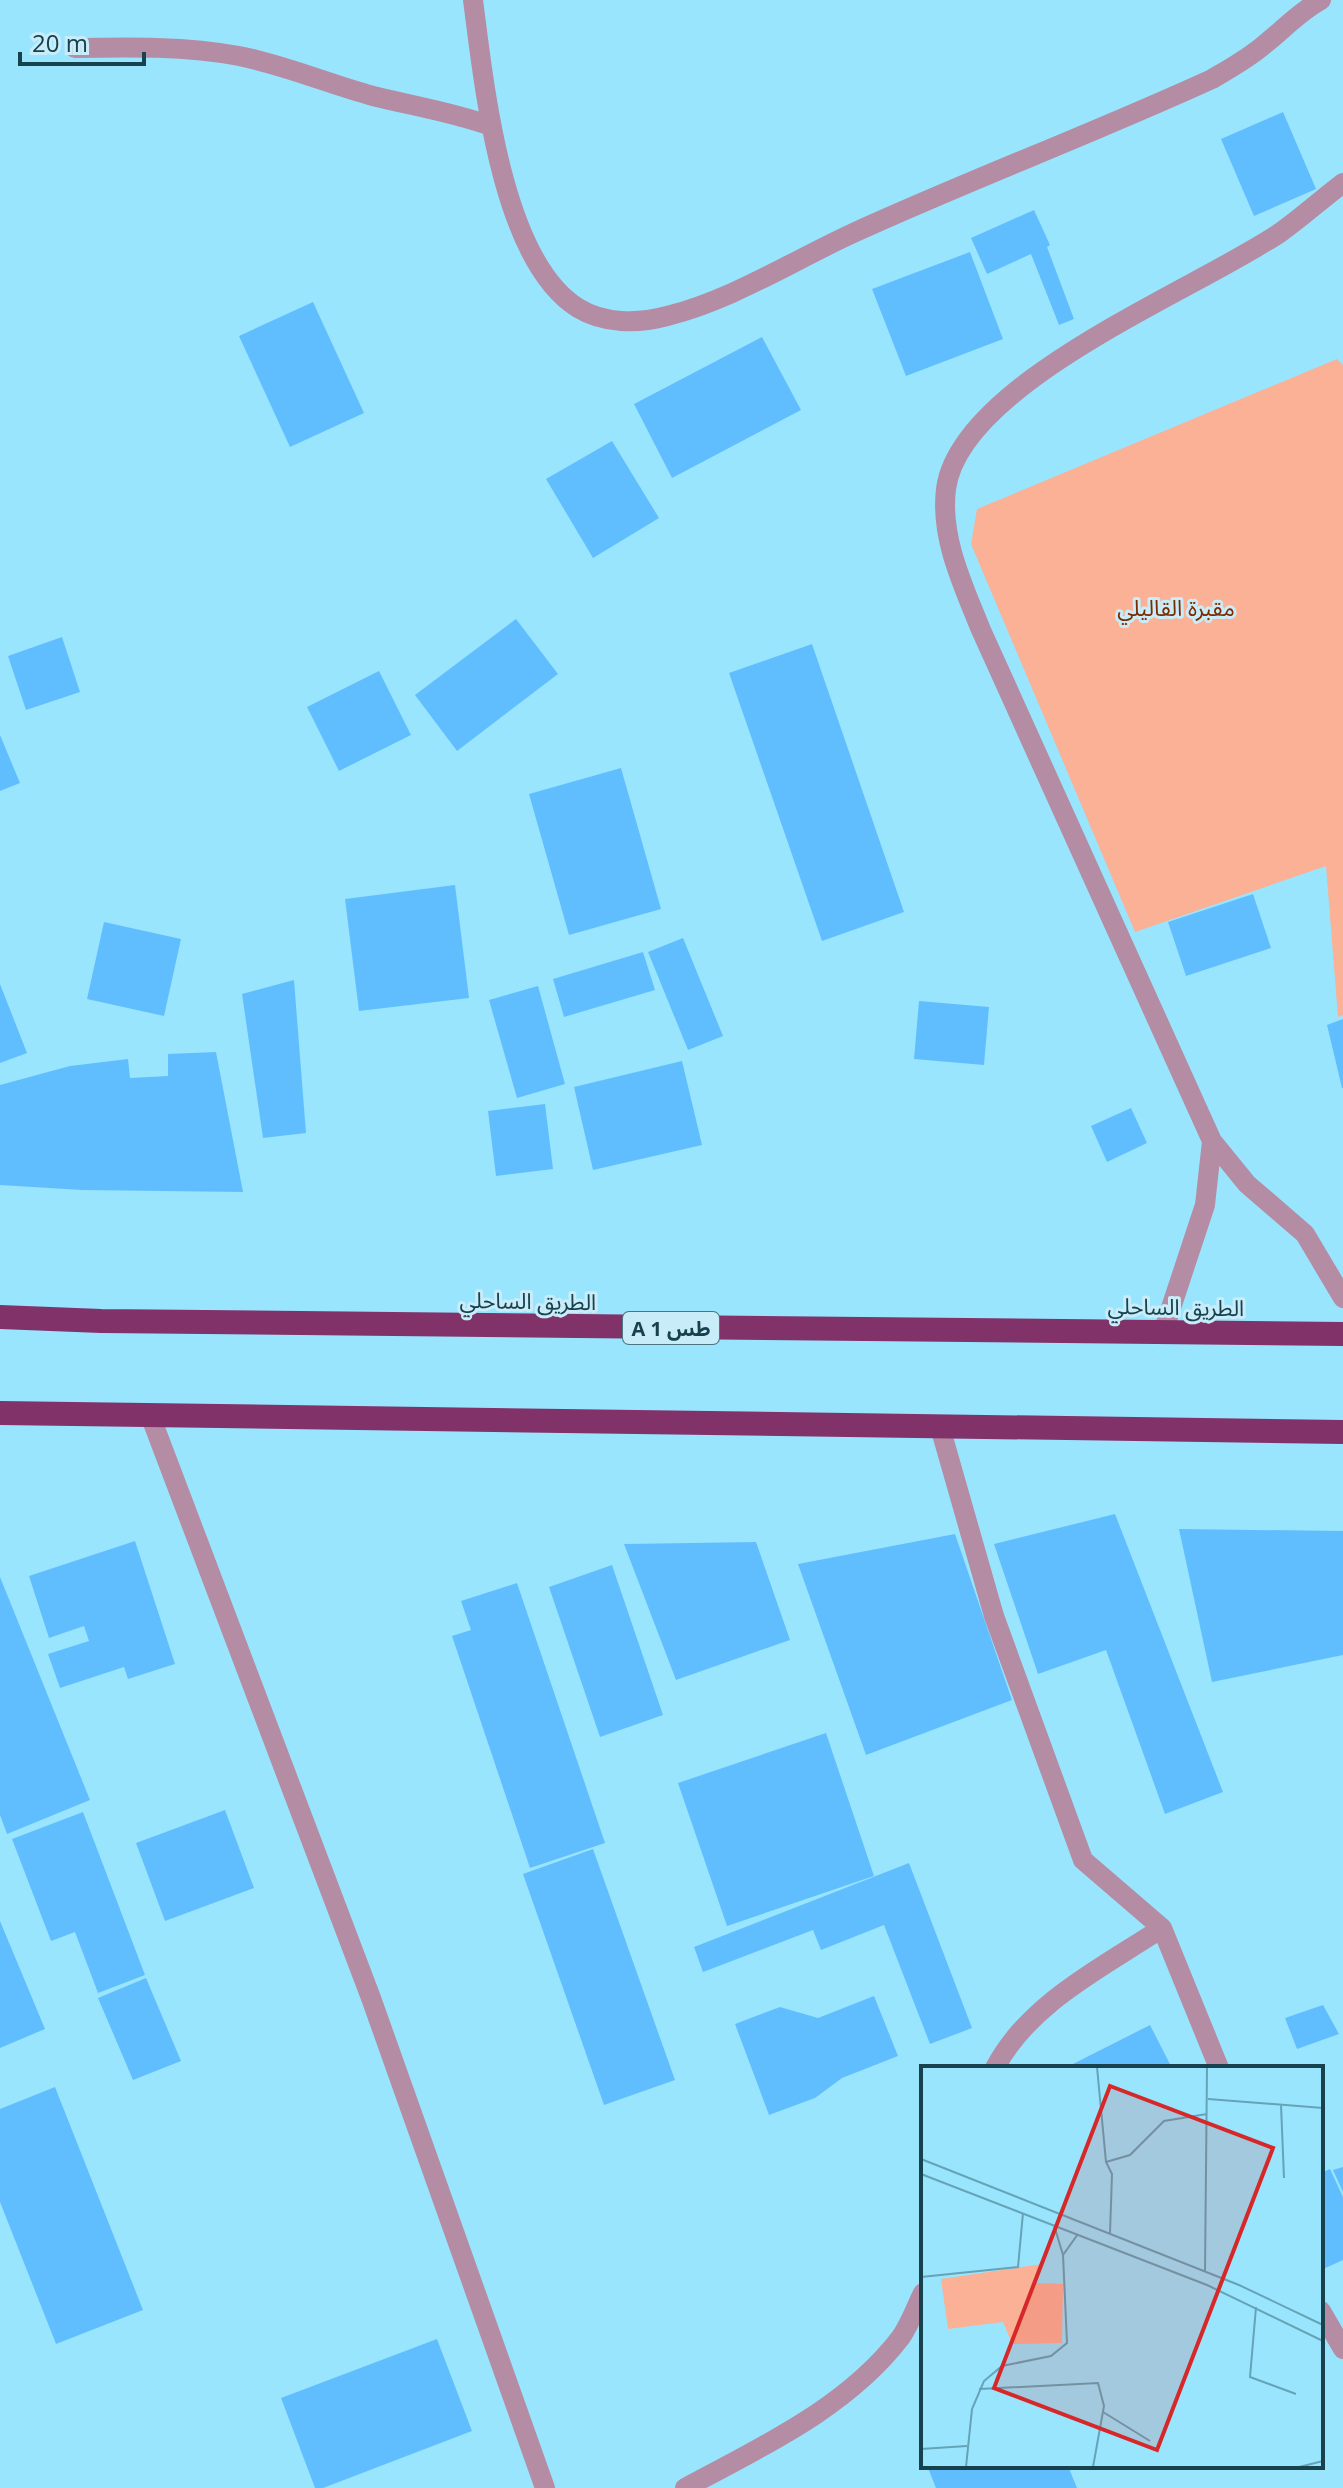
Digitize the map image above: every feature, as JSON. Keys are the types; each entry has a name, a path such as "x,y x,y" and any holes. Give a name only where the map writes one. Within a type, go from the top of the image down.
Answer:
{"highway":[{"name":"الطريق الساحلي","path":"0,1317 101,1321 1343,1334"},
{"path":"0,1413 1343,1432"}],"street":[{"path":"473,0 491,126 520,225 535,262 557,290 579,308 607,319 635,322 699,307 864,229 1212,79 1240,63 1294,17 1321,0"},
{"path":"75,48 134,47 236,56 491,126"},
{"path":"1343,183 1280,233 1089,343 1020,388 981,422 957,455 946,487 945,522 952,551 981,630 1212,1141 1247,1184 1305,1234 1343,1298"},
{"path":"1163,1332 1205,1205 1212,1141"},
{"path":"150,1415 371,1998 545,2488"},
{"path":"940,1427 994,1616 1083,1860 1162,1928 1218,2066"},
{"path":"996,2066 1007,2045 1051,2001 1162,1928"},
{"path":"685,2488 774,2440 859,2384 903,2335 921,2297"},
{"path":"1323,2314 1343,2349"}],"green space":[{"name":"مقبرة القاليلي","path":"1337,359 1343,365 1343,1015 1338,1017 1326,866 1135,932 971,544 977,509"}],"building":[{"path":"1283,112 1316,189 1254,216 1221,139"},
{"path":"1034,210 1050,245 1047,247 1074,319 1059,325 1031,254 987,274 971,238"},
{"path":"970,252 1003,339 906,376 872,289"},
{"path":"313,302 364,413 290,447 239,336"},
{"path":"762,337 801,410 672,478 634,404"},
{"path":"612,441 659,518 593,558 546,479"},
{"path":"516,619 558,674 457,751 415,695"},
{"path":"62,637 80,692 26,710 8,656"},
{"path":"812,644 904,912 822,941 729,673"},
{"path":"379,671 411,735 339,771 307,707"},
{"path":"0,735 20,783 0,791"},
{"path":"621,768 661,909 569,935 529,794"},
{"path":"455,885 469,998 359,1011 345,899"},
{"path":"1253,894 1271,948 1186,976 1168,922"},
{"path":"104,922 181,939 164,1016 87,999"},
{"path":"683,938 723,1036 688,1050 648,952"},
{"path":"643,952 655,990 564,1017 553,979"},
{"path":"294,980 306,1133 263,1138 242,994"},
{"path":"0,984 27,1053 0,1063"},
{"path":"538,986 565,1084 517,1098 489,1000"},
{"path":"919,1001 989,1007 984,1065 914,1059"},
{"path":"1343,1019 1343,1088 1342,1088 1327,1025"},
{"path":"216,1052 243,1192 82,1190 0,1185 0,1085 70,1066 128,1059 130,1078 168,1076 168,1054"},
{"path":"682,1061 702,1145 593,1170 574,1087"},
{"path":"545,1104 553,1169 496,1176 488,1111"},
{"path":"1131,1108 1147,1143 1107,1162 1091,1126"},
{"path":"1115,1514 1223,1792 1165,1814 1106,1650 1038,1674 994,1544"},
{"path":"1179,1529 1343,1531 1343,1655 1212,1682"},
{"path":"955,1534 1012,1700 866,1755 798,1564"},
{"path":"135,1541 175,1664 128,1679 124,1667 60,1688 48,1654 89,1641 84,1626 49,1638 29,1576"},
{"path":"756,1542 790,1640 676,1680 624,1544"},
{"path":"612,1565 663,1715 600,1737 549,1587"},
{"path":"0,1577 90,1800 7,1834 0,1815"},
{"path":"517,1583 605,1843 530,1868 452,1636 471,1630 461,1601"},
{"path":"826,1733 874,1876 727,1926 678,1783"},
{"path":"225,1810 254,1888 165,1921 136,1843"},
{"path":"83,1812 145,1975 98,1993 75,1932 51,1941 12,1839"},
{"path":"593,1849 675,2080 604,2105 523,1874"},
{"path":"909,1863 972,2028 930,2044 884,1925 821,1950 813,1930 703,1972 694,1947"},
{"path":"0,1921 45,2029 0,2048"},
{"path":"146,1978 181,2061 133,2080 98,1998"},
{"path":"874,1996 898,2056 842,2078 815,2098 769,2115 735,2024 780,2007 818,2018"},
{"path":"1323,2005 1339,2034 1297,2049 1285,2018"},
{"path":"1150,2025 1171,2066 1069,2066"},
{"path":"55,2087 143,2310 56,2344 0,2202 0,2109"},
{"path":"1343,2167 1343,2192 1333,2170"},
{"path":"1330,2169 1343,2197 1343,2260 1323,2269 1323,2172"},
{"path":"437,2339 472,2431 323,2488 315,2488 281,2398"},
{"path":"928,2468 1069,2468 1077,2488 936,2488"}]}
